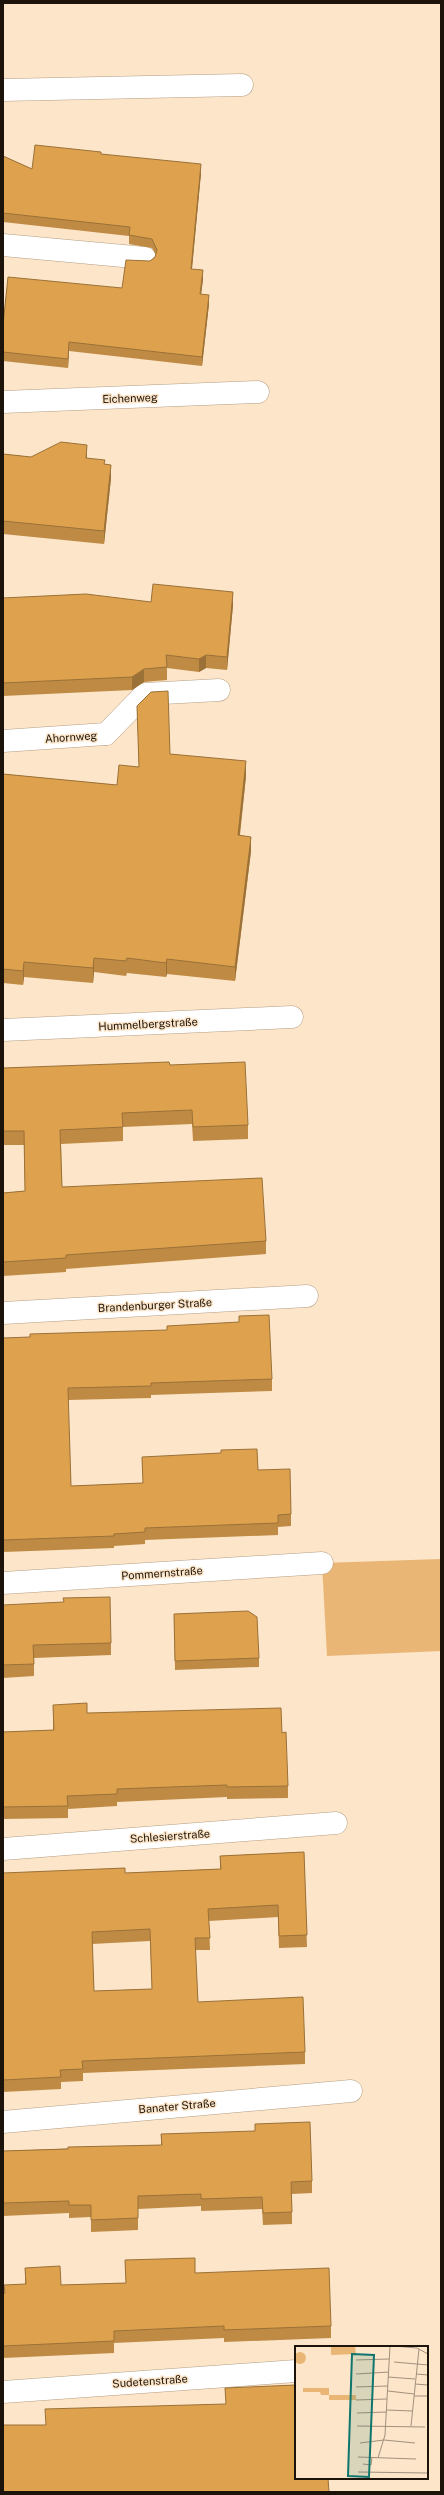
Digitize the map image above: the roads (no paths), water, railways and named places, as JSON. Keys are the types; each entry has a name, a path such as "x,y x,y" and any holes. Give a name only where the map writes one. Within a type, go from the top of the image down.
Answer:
{"street":[{"path":"3,90 242,85"},
{"path":"3,245 145,258"},
{"name":"Eichenweg","path":"3,402 258,392"},
{"name":"Ahornweg","path":"3,741 106,734 145,694 219,690"},
{"name":"Hummelbergstraße","path":"3,1030 292,1017"},
{"name":"Brandenburger Straße","path":"3,1313 307,1296"},
{"name":"Pommernstraße","path":"3,1583 322,1563"},
{"name":"Schlesierstraße","path":"3,1849 336,1823"},
{"name":"Banater Straße","path":"3,2122 351,2091"},
{"name":"Sudetenstraße","path":"3,2392 295,2371"}]}
